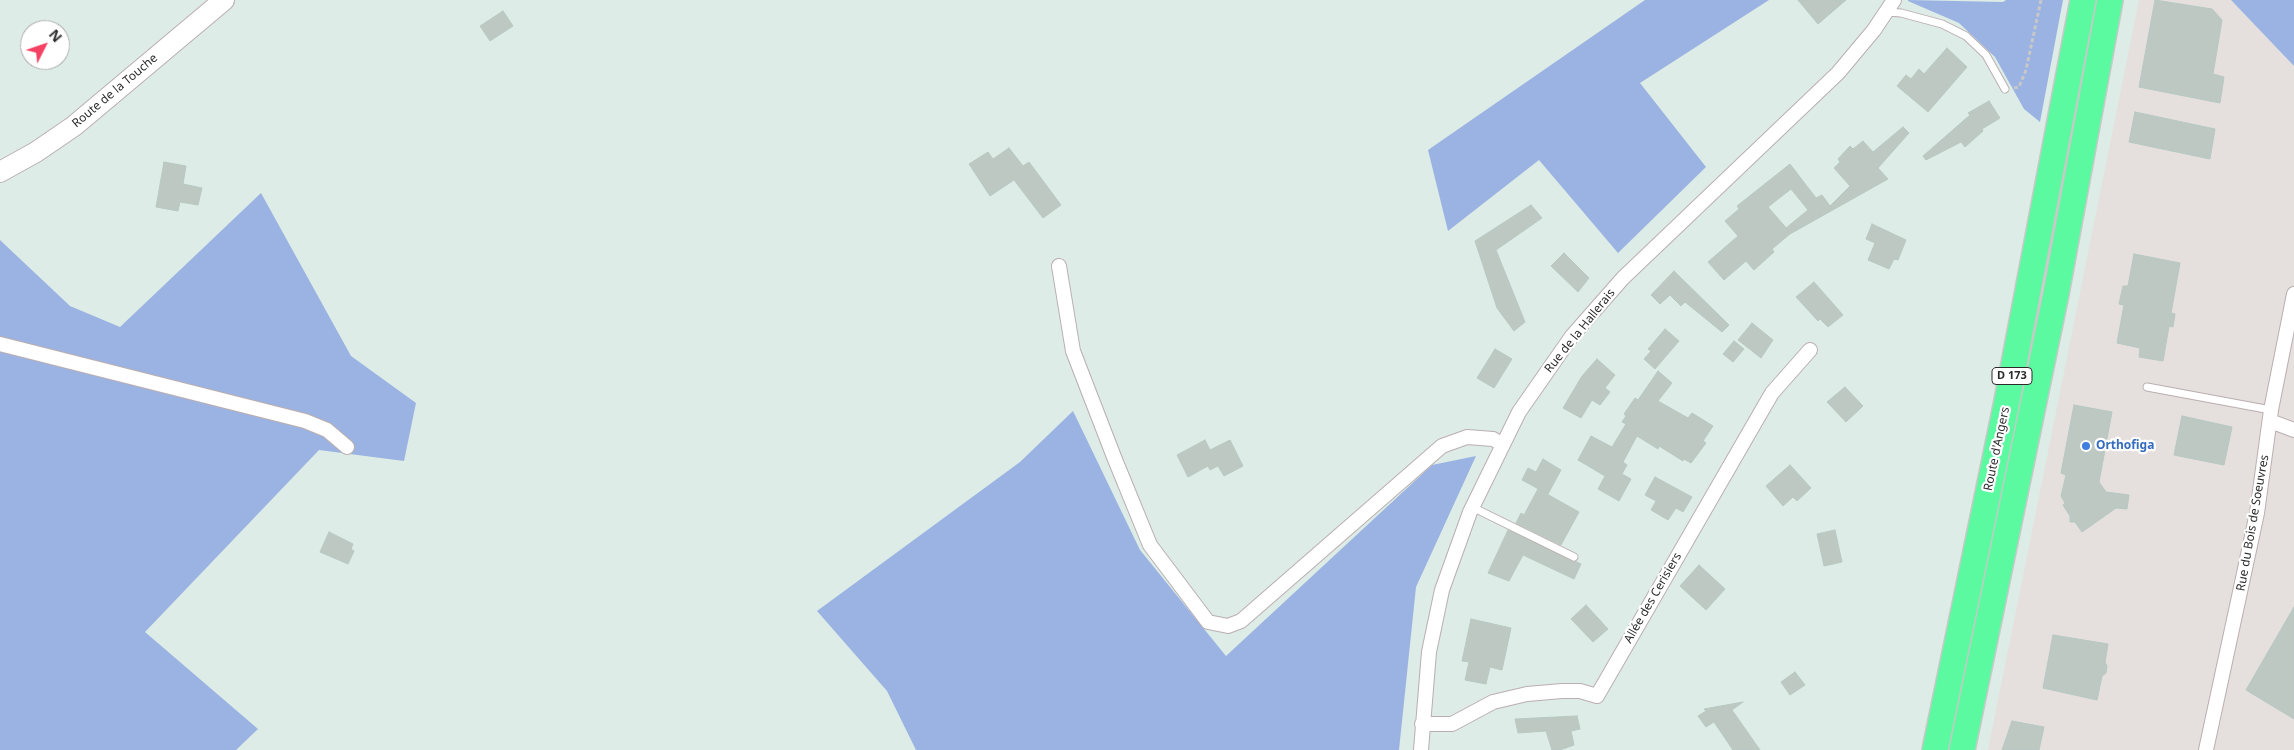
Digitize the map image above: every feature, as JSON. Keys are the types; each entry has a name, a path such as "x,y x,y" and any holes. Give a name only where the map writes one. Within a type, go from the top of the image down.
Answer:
{"highway":[{"name":"Route d'Angers","path":"1935,750 2008,396 2083,0"},
{"name":"D 173","path":"1962,750 2056,294 2110,0"}],"street":[{"name":"Route de la Touche","path":"0,172 36,152 74,126 224,0"},
{"name":"Rue de la Hallerais","path":"1421,750 1429,652 1442,590 1472,507 1519,412 1572,336 1601,302 1644,256 1838,74 1860,49 1890,6"},
{"path":"1059,266 1073,351 1117,466 1150,545 1208,622 1228,626 1241,621 1442,446 1467,438 1493,439 1502,444"},
{"name":"Rue du Bois de Soeuvres","path":"2206,750 2257,513 2270,416 2294,294"},
{"path":"0,344 306,421 328,430 347,447"},
{"name":"Allée des Cerisiers","path":"1422,724 1452,724 1493,702 1527,694 1580,691 1596,696 1772,393 1810,350"},
{"path":"2270,416 2294,430"}],"lane":[{"path":"1890,6 1901,13 1942,24 1966,36 1986,55 2005,89"},
{"path":"2147,387 2270,416"},
{"path":"1472,507 1574,556"}],"path":[{"path":"2005,89 2019,87 2026,70 2041,0"}],"shaded area":[{"path":"1645,0 1769,0 1640,83 1706,167 1618,253 1539,160 1448,231 1428,150"},
{"path":"1908,0 2003,2 2006,0 2063,0 2040,122 2024,109 1995,57 1959,23"},
{"path":"2139,0 2231,0 2294,66 2294,750 1988,750"},
{"path":"2231,0 2294,0 2294,66"},
{"path":"261,193 351,356 416,403 404,461 319,450 145,632 258,729 236,750 0,750 0,240 70,306 120,327"},
{"path":"1073,411 1140,550 1226,656 1432,465 1476,456 1416,587 1399,750 916,750 887,691 817,611 1020,462"}],"building":[{"path":"1798,0 1846,0 1818,24"},
{"path":"2155,0 2212,9 2222,20 2213,74 2224,77 2220,103 2139,87"},
{"path":"503,11 513,26 490,41 480,26"},
{"path":"1947,48 1967,67 1928,112 1897,86 1906,75 1911,79 1919,69 1924,74"},
{"path":"1989,101 2000,118 1982,129 1983,131 1965,147 1961,142 1926,160 1923,156 1970,115 1968,113"},
{"path":"2135,112 2215,129 2210,159 2129,142"},
{"path":"1903,127 1909,133 1878,168 1888,179 1790,234 1772,249 1774,252 1754,270 1746,261 1724,280 1708,262 1738,236 1725,221 1739,209 1737,206 1790,164 1816,198 1822,195 1830,206 1850,186 1834,168 1840,162 1838,159 1850,146 1853,149 1863,141 1873,152","holes":["1791,189 1808,210 1786,228 1768,207"]},
{"path":"1009,148 1023,166 1029,162 1061,205 1043,218 1014,180 990,196 969,164 988,152 993,159"},
{"path":"164,162 186,166 183,184 202,188 198,205 180,202 178,211 156,207"},
{"path":"1531,205 1542,218 1496,250 1525,322 1514,331 1497,308 1475,241"},
{"path":"1872,224 1906,240 1898,260 1894,259 1889,269 1868,260 1875,243 1866,239"},
{"path":"1564,253 1589,278 1578,292 1551,266"},
{"path":"2134,254 2180,263 2171,313 2175,314 2173,327 2169,326 2163,361 2139,357 2140,348 2117,343 2124,305 2119,304 2123,286 2128,286"},
{"path":"1674,271 1729,325 1722,332 1685,302 1681,306 1670,295 1660,304 1651,295"},
{"path":"1814,282 1843,315 1828,327 1820,319 1818,321 1796,297"},
{"path":"1752,323 1773,340 1761,358 1738,340"},
{"path":"1665,329 1679,341 1655,369 1644,359 1651,351 1648,349"},
{"path":"1734,341 1744,349 1733,362 1723,354"},
{"path":"1495,349 1512,359 1494,388 1477,378"},
{"path":"1597,359 1615,375 1605,388 1610,392 1600,405 1592,400 1581,418 1563,408 1582,376"},
{"path":"1658,371 1672,383 1658,401 1688,418 1692,413 1713,426 1703,441 1706,443 1691,463 1684,459 1683,461 1659,446 1658,449 1637,436 1623,462 1627,465 1622,474 1631,479 1619,501 1598,489 1605,476 1578,460 1591,436 1612,447 1626,424 1622,422 1626,416 1624,414 1635,398 1638,400"},
{"path":"1845,387 1863,406 1846,422 1827,402"},
{"path":"2074,405 2112,412 2099,482 2106,492 2129,495 2127,509 2116,508 2082,532 2075,522 2070,522 2070,516 2063,505 2065,503 2061,496 2066,475 2061,473"},
{"path":"2182,416 2232,427 2224,465 2174,455"},
{"path":"1205,440 1210,450 1230,440 1243,466 1224,476 1218,466 1210,470 1208,466 1188,477 1177,455"},
{"path":"1543,459 1561,470 1548,494 1522,480 1528,468 1536,472"},
{"path":"1790,465 1811,488 1797,501 1793,497 1783,506 1766,486"},
{"path":"1655,477 1692,497 1683,512 1676,508 1668,520 1651,510 1656,501 1645,495"},
{"path":"1538,489 1579,512 1561,545 1516,523 1521,513 1524,515"},
{"path":"1508,530 1581,564 1574,579 1523,555 1509,581 1488,573"},
{"path":"1835,530 1842,562 1824,566 1817,534"},
{"path":"329,532 353,544 351,549 354,551 348,564 320,552"},
{"path":"1699,565 1725,589 1706,610 1680,586"},
{"path":"1586,605 1608,629 1593,642 1571,619"},
{"path":"2294,607 2294,719 2246,690"},
{"path":"1471,619 1511,628 1502,670 1490,667 1486,684 1465,680 1469,662 1462,661"},
{"path":"2053,635 2108,644 2105,662 2107,666 2106,673 2102,676 2097,700 2043,688"},
{"path":"1795,672 1805,685 1790,695 1781,682"},
{"path":"1743,702 1732,710 1760,750 1733,750 1714,722 1706,727 1698,716 1706,711 1704,709"},
{"path":"1577,716 1580,729 1571,731 1574,745 1560,750 1552,750 1546,731 1518,733 1515,719"},
{"path":"2012,721 2044,727 2039,750 2002,750"}],"place":[{"name":"Orthofiga","path":"2086,446"}]}
